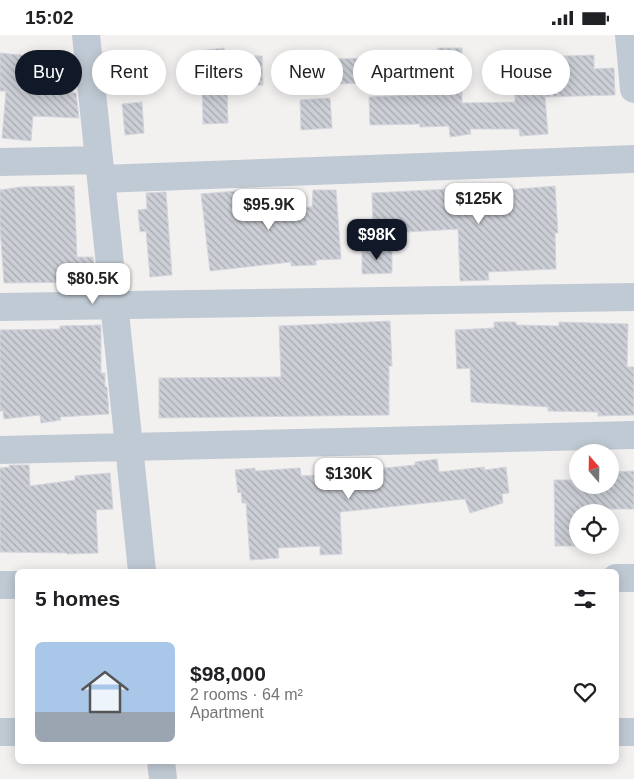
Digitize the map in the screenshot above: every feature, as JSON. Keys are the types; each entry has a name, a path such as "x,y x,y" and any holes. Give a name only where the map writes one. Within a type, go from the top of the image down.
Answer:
{"street":[{"path":"86,35 142,569"},
{"path":"629,35 634,89"},
{"path":"0,162 100,170 634,159"},
{"path":"0,307 634,297"},
{"path":"0,450 634,435"},
{"path":"619,578 634,577"},
{"path":"0,585 15,585"},
{"path":"0,731 15,732"},
{"path":"619,732 634,732"},
{"path":"161,764 163,779"}],"building":[{"path":"224,48 224,50 208,50"},
{"path":"438,48 462,48 462,50 438,50"},
{"path":"0,53 15,54 15,95 76,95 79,118 33,116 31,141 2,138 6,91 0,91"},
{"path":"594,55 594,69 614,68 615,95 545,97 548,134 520,136 519,129 470,129 471,134 450,137 449,126 420,127 420,124 370,125 369,97 462,95 462,103 515,102 515,95 570,95 570,56"},
{"path":"261,56 262,56 263,85 261,85"},
{"path":"353,58 353,83 343,84 343,59"},
{"path":"202,95 227,95 228,123 203,124"},
{"path":"330,98 332,128 301,130 300,100"},
{"path":"142,102 144,133 125,135 122,104"},
{"path":"74,186 77,257 93,257 96,282 4,283 0,227 0,190 20,187"},
{"path":"555,186 558,233 555,233 556,269 488,272 489,280 460,281 458,229 373,234 372,193 469,188 469,193"},
{"path":"260,189 261,209 312,207 313,190 336,190 341,259 316,260 316,265 291,266 291,262 210,271 201,194"},
{"path":"166,192 172,275 150,277 146,231 140,232 138,210 147,209 146,193"},
{"path":"392,248 392,273 362,274 362,249"},
{"path":"390,321 392,366 389,366 389,415 159,418 159,378 281,377 279,326"},
{"path":"494,322 516,322 516,325 559,326 559,322 628,324 627,367 634,367 634,415 598,416 598,412 548,411 548,407 471,402 470,368 457,369 455,330 494,328"},
{"path":"101,325 101,373 105,373 109,414 60,417 61,420 41,423 40,415 4,419 3,411 0,411 0,330 60,329 60,326"},
{"path":"437,459 439,472 484,467 485,470 506,467 509,493 502,494 503,503 470,513 465,499 340,512 342,554 320,555 320,546 278,548 279,558 250,560 246,503 242,503 241,492 238,493 235,470 255,468 255,471 300,468 301,476 345,474 345,472 415,465 415,462"},
{"path":"9,465 29,465 30,486 75,480 75,476 110,473 113,509 96,510 98,553 0,552 0,468 10,467"},
{"path":"634,471 634,509 619,509 619,504 569,504 569,546 555,546 554,480 569,480 569,494 619,494 619,472"}]}
